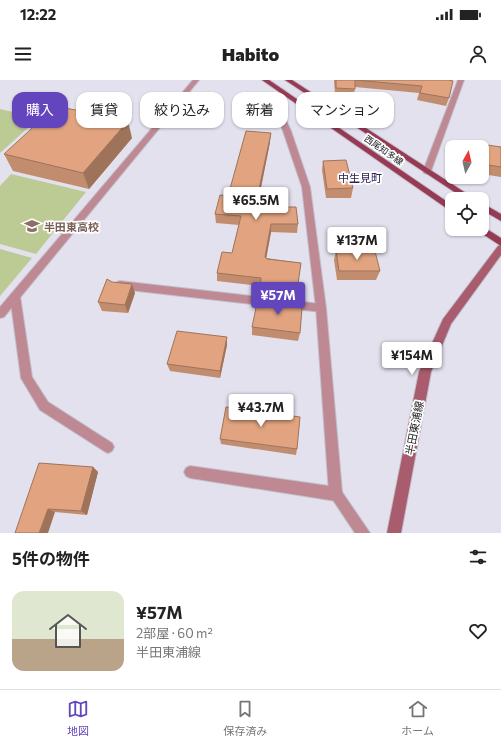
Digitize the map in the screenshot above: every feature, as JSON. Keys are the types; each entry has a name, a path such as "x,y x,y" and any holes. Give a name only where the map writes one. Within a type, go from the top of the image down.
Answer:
{"main road":[{"name":"西尾知多線","path":"265,80 445,204"},
{"name":"西尾知多線","path":"288,80 460,192"},
{"path":"489,210 501,218"},
{"path":"489,235 501,243"},
{"name":"半田東浦線","path":"394,533 425,372 447,322 501,248"}],"street":[{"path":"0,314 196,80"},
{"path":"427,171 457,83"},
{"path":"282,91 275,103 287,131 306,187 321,308 336,494 363,533"},
{"path":"116,285 321,308"},
{"path":"15,296 27,378 44,406 108,447"},
{"path":"190,472 336,494"}],"green space":[{"path":"0,109 12,112 12,128 28,128 0,153"},
{"path":"11,174 86,192 36,254 0,244 0,186"},
{"path":"0,249 32,258 0,296"}],"building":[{"path":"336,80 355,80 355,89 336,88"},
{"path":"355,80 453,81 449,98 420,93 422,86"},
{"path":"68,108 76,110 76,128 122,128 83,173 4,154 32,128 68,128"},
{"path":"246,131 271,133 257,198 268,199 267,207 296,207 298,224 271,224 265,257 267,259 301,263 297,291 260,287 261,278 217,273 222,252 232,253 241,216 215,214 220,195 228,196"},
{"path":"489,145 501,147 501,167 489,165"},
{"path":"346,160 353,188 327,189 323,161"},
{"path":"336,250 375,251 380,271 339,271"},
{"path":"107,279 112,282 132,284 125,305 98,302"},
{"path":"258,298 295,302 294,307 302,308 300,333 252,327"},
{"path":"177,331 227,337 220,371 167,364"},
{"path":"226,407 300,417 297,449 220,439"},
{"path":"39,463 93,467 81,511 48,509 39,533 15,533"}],"place":[{"name":"半田東高校","path":"32,226"}],"district":[{"name":"中生見町","path":"360,177"}]}
